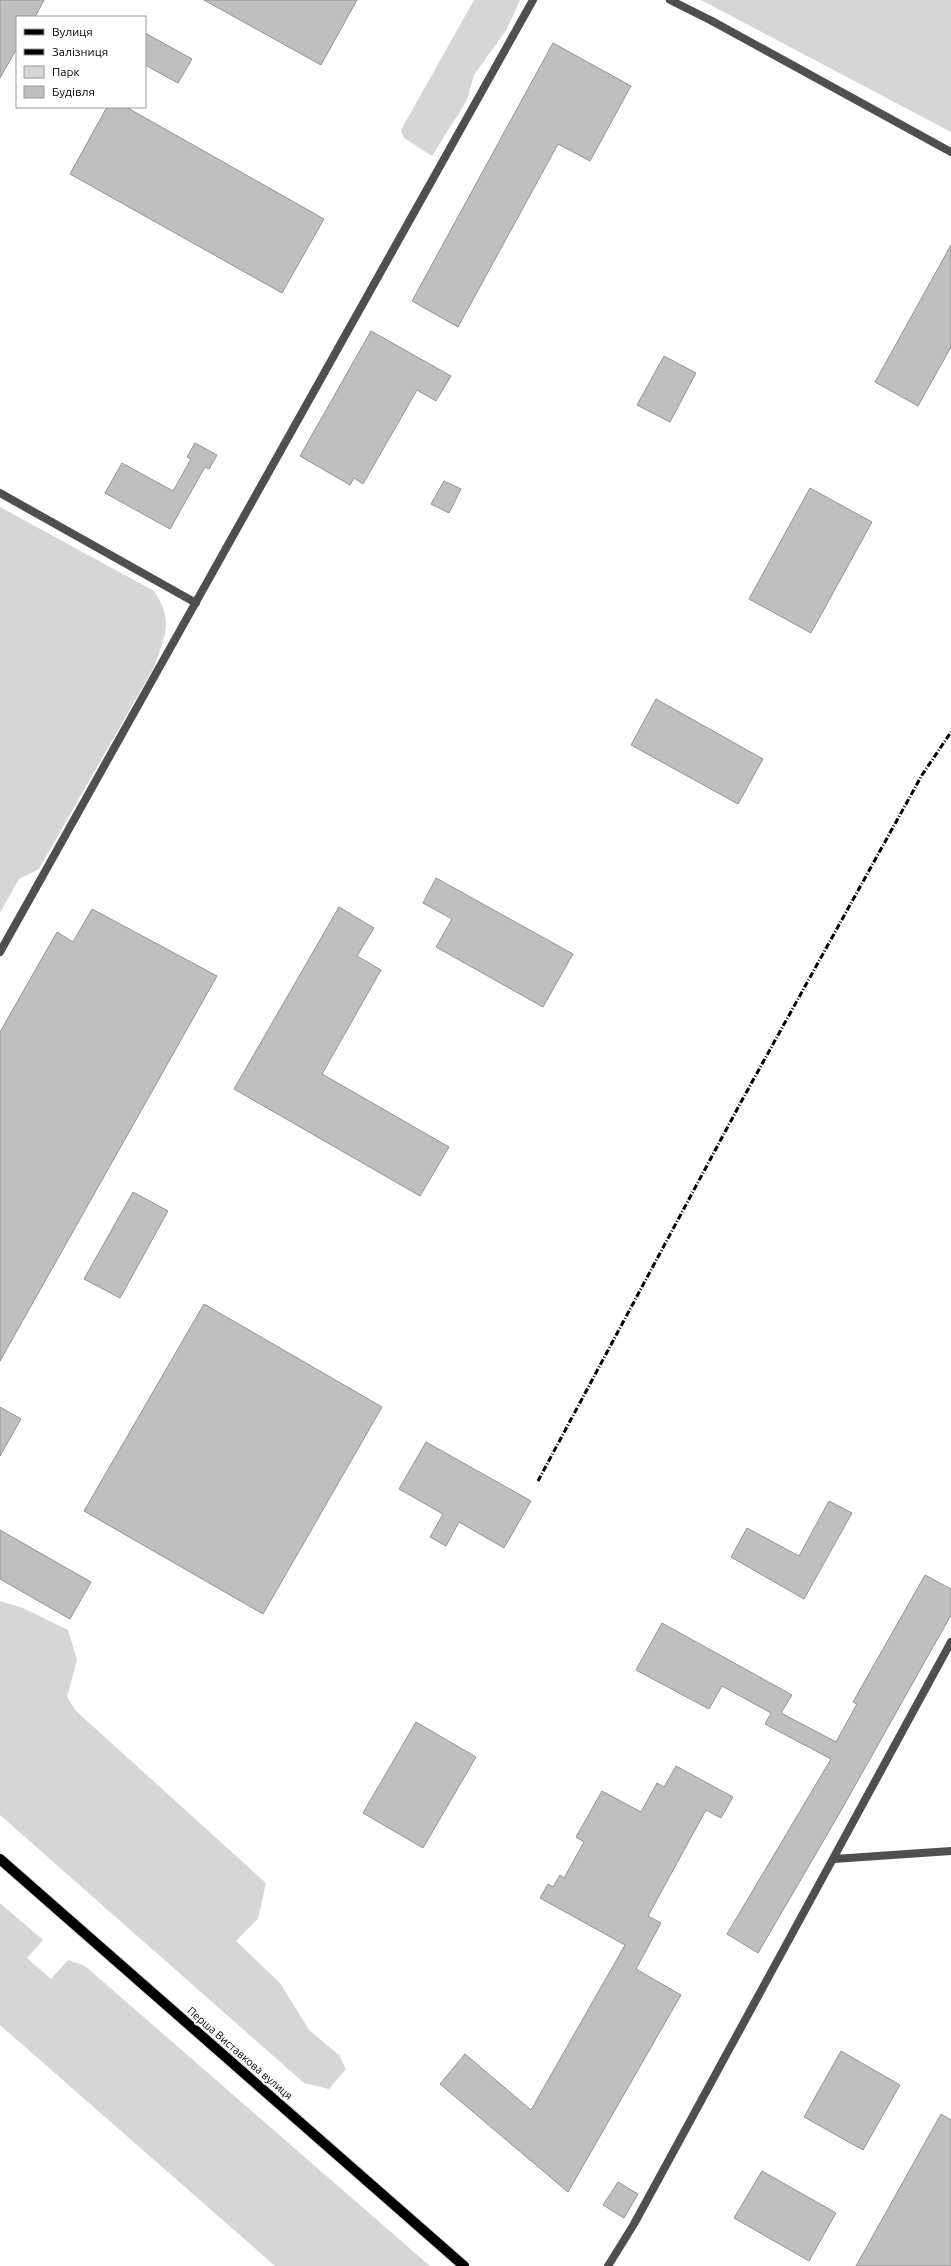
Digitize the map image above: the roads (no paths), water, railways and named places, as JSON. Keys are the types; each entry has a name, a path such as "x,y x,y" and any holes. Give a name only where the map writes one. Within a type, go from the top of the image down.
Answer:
{"main road":[{"name":"Перша Виставкова вулиця","path":"0,1859 464,2266"}],"street":[{"path":"0,952 533,0"},
{"path":"670,0 712,21 951,152"},
{"path":"0,493 196,603"},
{"path":"608,2266 634,2224 951,1642"},
{"path":"834,1859 951,1851"}],"railway":[{"path":"538,1481 741,1102 922,775 951,732"}]}
